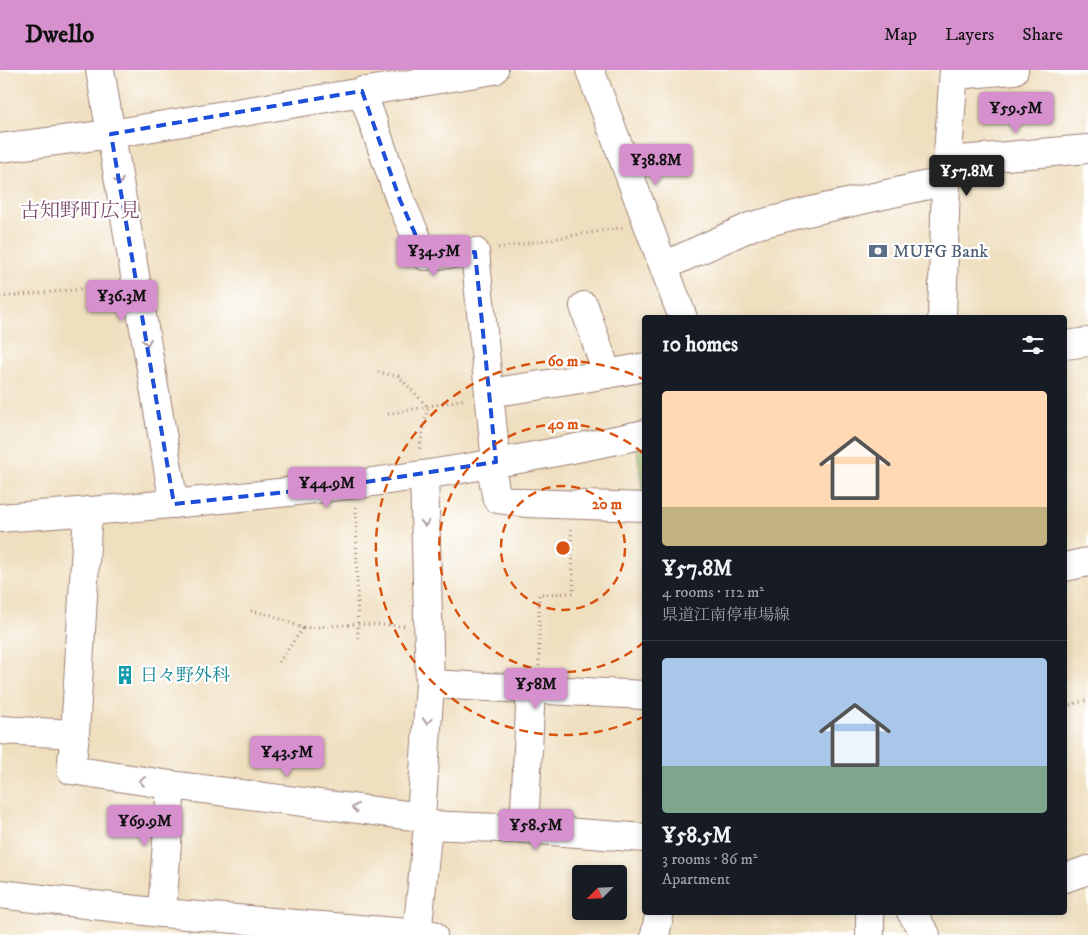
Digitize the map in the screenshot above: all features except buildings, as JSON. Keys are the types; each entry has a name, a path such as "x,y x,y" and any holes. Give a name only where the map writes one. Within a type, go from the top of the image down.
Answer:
{"street":[{"path":"100,70 174,504"},
{"path":"0,148 110,134 494,70"},
{"path":"590,70 682,315"},
{"path":"942,315 947,171 955,73 1014,70"},
{"path":"362,91 400,200 425,256 475,252 497,498 526,504 642,507"},
{"path":"664,266 752,226 947,171 1088,149"},
{"path":"584,306 607,374"},
{"path":"1067,345 1088,342"},
{"path":"489,393 642,368"},
{"path":"0,518 174,504 356,484 493,463 642,435"},
{"path":"0,894 162,913 423,935 430,684 419,475"},
{"path":"88,511 75,734 71,770 425,821 642,838"},
{"path":"1067,567 1088,562"},
{"path":"430,684 642,695"},
{"path":"524,829 535,689"},
{"path":"0,730 75,734"},
{"path":"162,913 171,785"},
{"path":"1067,877 1088,870"},
{"path":"655,935 659,915"},
{"path":"870,915 870,935"},
{"path":"913,915 926,935"}],"path":[{"path":"475,252 648,223"},
{"path":"0,297 137,283"},
{"path":"378,372 398,376 428,407"},
{"path":"388,414 489,393"},
{"path":"419,475 428,407"},
{"path":"356,484 358,642"},
{"path":"535,689 539,594 574,593 569,505"},
{"path":"251,611 271,615 303,628 358,624 427,626"},
{"path":"279,662 303,628"},
{"path":"1067,705 1088,700"}],"highlighted area":[{"path":"362,91 400,200 425,256 475,252 496,462 333,487 174,504 111,134"}],"green space":[{"path":"642,447 642,487 637,448"}],"place":[{"name":"MUFG Bank","path":"878,251"},
{"name":"日々野外科","path":"125,675"}],"district":[{"name":"古知野町広見","path":"80,210"}]}
